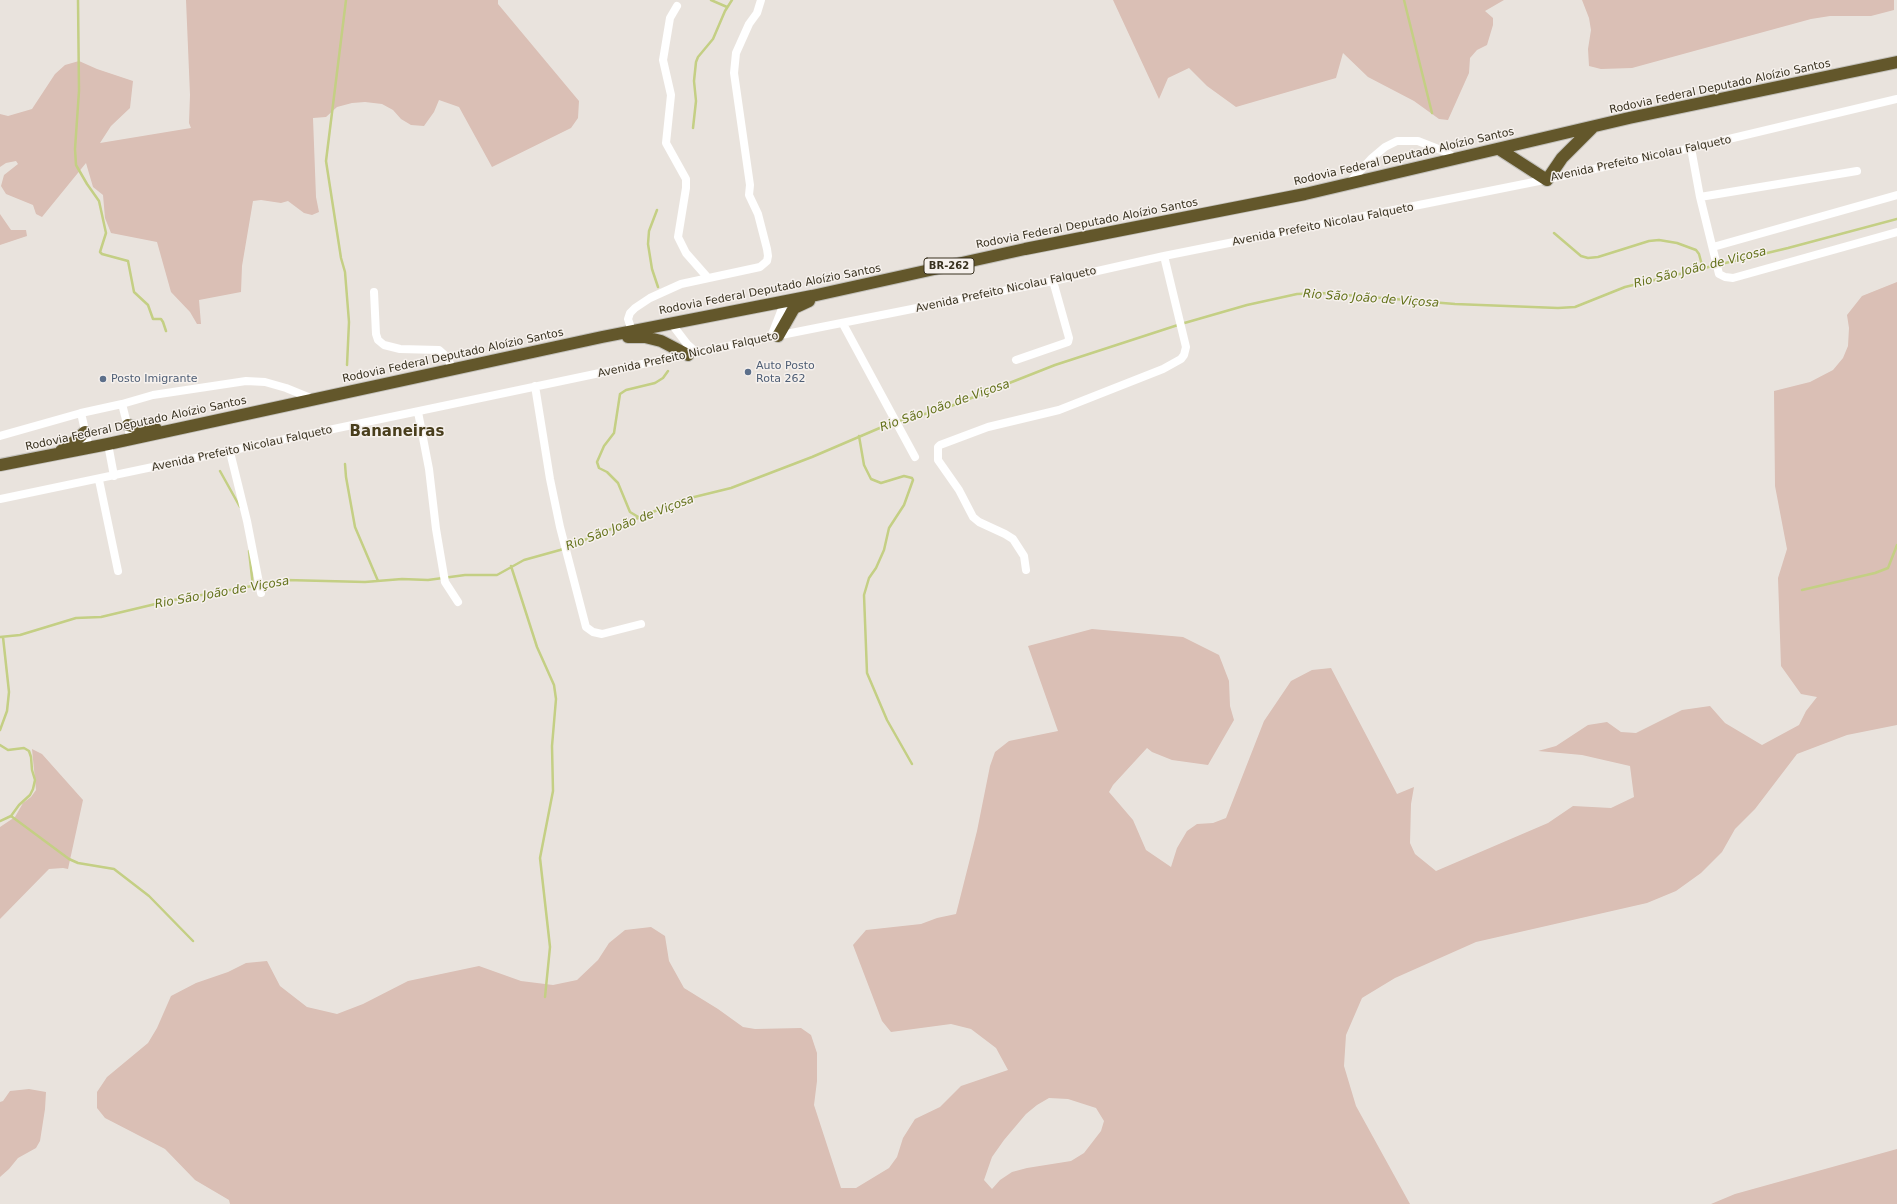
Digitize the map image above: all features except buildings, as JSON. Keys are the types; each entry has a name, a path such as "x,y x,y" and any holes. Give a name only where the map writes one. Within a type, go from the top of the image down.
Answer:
{"highway":[{"name":"Rodovia Federal Deputado Aloízio Santos","path":"0,465 175,430 602,336 785,301 1025,249 1347,185 1454,158 1592,128 1629,118 1897,62"},
{"path":"1499,149 1547,180 1562,158 1592,128"},
{"path":"774,336 794,308 847,288"},
{"path":"602,336 645,337 661,341 692,354"},
{"path":"128,425 142,429 175,430"},
{"path":"55,455 74,442 85,432"}],"street":[{"path":"632,331 628,318 630,313 635,308 681,284 760,267 764,264 768,256 758,214 749,195 750,185 734,73 736,53 749,24 757,13 761,0"},
{"path":"677,6 670,18 663,60 671,96 666,143 686,179 686,188 678,237 686,253 708,278"},
{"name":"Avenida Prefeito Nicolau Falqueto","path":"0,499 99,480 774,336 843,324 1053,281 1164,256 1547,180 1691,148 1897,99"},
{"path":"1347,185 1372,158 1384,148 1397,141 1418,141 1446,152 1454,158"},
{"path":"1691,148 1700,197 1719,274 1733,278 1897,232"},
{"path":"1700,197 1857,171"},
{"path":"1713,248 1897,195"},
{"path":"1026,570 1024,556 1013,539 979,522 973,517 959,490 938,460 938,448 940,445 988,427 1059,410 1163,370 1174,364 1184,355 1186,347 1164,256"},
{"path":"1016,360 1068,342 1069,338 1053,281"},
{"path":"374,292 376,334 378,340 384,345 400,349 439,350 448,358 452,370"},
{"path":"774,336 785,301"},
{"path":"671,323 692,354"},
{"path":"843,324 915,457"},
{"path":"0,436 81,412 122,404 153,395 246,381 265,382 286,388 313,399"},
{"path":"535,386 550,479 586,627 592,632 602,634 641,624"},
{"path":"122,404 131,439"},
{"path":"81,412 89,448"},
{"path":"418,412 429,469 436,529 445,582 458,602"},
{"path":"108,444 114,476"},
{"path":"230,452 247,522 260,590"},
{"path":"99,480 118,571"}],"shaded area":[{"path":"186,0 498,0 498,4 579,101 578,118 571,128 492,167 459,107 439,100 434,112 424,126 411,125 401,119 393,110 382,104 365,102 352,103 337,107 326,117 313,118 316,197 319,212 312,215 304,213 288,201 281,203 261,200 253,201 242,266 241,292 199,300 201,324 197,324 190,312 171,292 157,242 111,233 105,218 103,195 93,187 86,163 42,217 36,214 33,205 6,194 1,186 4,175 18,164 16,161 6,163 0,167 0,114 8,116 32,109 55,74 65,65 79,61 97,69 133,81 130,108 111,126 100,143 191,128 189,123 190,95"},
{"path":"1113,0 1504,0 1485,11 1493,18 1493,25 1487,45 1477,50 1470,58 1469,73 1448,120 1439,119 1414,101 1368,77 1343,53 1336,78 1236,107 1207,86 1189,68 1168,78 1159,99"},
{"path":"1582,0 1894,0 1894,10 1871,16 1830,16 1811,19 1632,68 1601,69 1589,66 1588,49 1591,30 1589,18"},
{"path":"0,214 11,230 26,230 27,236 0,245"},
{"path":"1897,282 1897,725 1847,735 1797,754 1755,809 1735,829 1722,852 1701,873 1676,891 1647,903 1476,942 1395,978 1362,998 1346,1035 1344,1066 1356,1106 1410,1204 230,1204 229,1200 195,1180 165,1149 105,1118 97,1108 97,1092 107,1077 148,1043 157,1028 171,996 196,983 228,972 246,963 267,961 280,986 307,1007 337,1014 363,1004 408,981 479,966 521,981 553,985 577,980 598,960 609,943 625,930 651,927 665,936 669,961 684,988 718,1009 743,1027 755,1029 801,1028 811,1035 817,1053 817,1081 814,1105 841,1188 856,1188 889,1168 897,1157 903,1138 915,1119 940,1107 961,1086 1008,1070 996,1048 971,1029 951,1024 891,1032 882,1021 853,945 866,930 921,924 937,918 956,914 977,831 990,766 995,752 1009,741 1058,731 1028,646 1092,629 1183,637 1219,655 1229,681 1230,706 1234,720 1208,765 1172,760 1152,752 1147,748 1113,785 1109,792 1133,820 1146,850 1171,867 1177,848 1187,831 1197,824 1213,823 1226,818 1264,721 1291,681 1312,670 1331,668 1397,794 1414,787 1411,804 1410,843 1415,854 1436,871 1548,823 1573,806 1611,808 1634,797 1630,766 1582,755 1538,751 1556,746 1588,725 1607,722 1621,732 1636,733 1682,710 1710,706 1725,723 1762,745 1799,725 1806,711 1817,697 1801,694 1781,666 1778,578 1787,549 1775,486 1774,391 1810,382 1833,370 1843,358 1848,346 1849,328 1847,315 1862,296","holes":["1049,1098 1068,1099 1096,1108 1104,1121 1101,1131 1084,1153 1071,1161 1012,1172 1000,1180 992,1189 984,1180 992,1157 1004,1140 1026,1114 1037,1105"]},
{"path":"32,749 42,754 83,800 68,869 49,869 0,919 0,827 15,817 23,803 31,797 36,790"},
{"path":"29,1089 46,1092 40,1141 36,1148 18,1158 0,1177 0,1102 3,1101 10,1091"},
{"path":"1897,1149 1897,1204 1711,1204 1735,1194"}],"waterway":[{"path":"78,0 79,91 75,149 76,165 99,201 106,233 100,252 102,254 128,261 134,292 148,305 153,319 161,319 166,331"},
{"path":"346,0 326,161 341,258 345,272 349,322 347,365"},
{"path":"711,0 727,7"},
{"path":"693,128 696,101 694,81 696,62 698,57 713,39 725,11 732,0"},
{"path":"1404,0 1432,113"},
{"path":"657,210 649,231 648,244 652,269 658,287"},
{"name":"Rio São João de Viçosa","path":"0,637 20,635 76,618 101,617 168,601 286,580 365,582 402,579 428,580 465,575 497,575 524,560 560,550 682,500 731,488 812,457 889,424 946,408 1055,365 1181,324 1247,305 1297,294 1321,293 1455,304 1558,308 1575,307 1625,287 1788,248 1897,219"},
{"path":"1554,233 1581,256 1588,258 1598,257 1649,241 1659,240 1677,243 1696,250 1699,254 1703,269"},
{"path":"640,518 630,512 618,483 607,472 599,468 597,462 604,446 614,433 620,394 626,390 655,383 663,378 668,371"},
{"path":"859,436 864,465 871,479 881,483 904,476 912,478 913,480 904,505 889,528 884,550 876,568 869,578 864,595 867,673 887,720 912,764"},
{"path":"345,464 355,527 378,581"},
{"path":"220,471 240,507"},
{"path":"1802,590 1875,573 1888,568 1897,545"},
{"path":"249,551 253,586"},
{"path":"511,566 537,647 554,685 556,699 552,746 553,791 540,858 550,947 545,997"},
{"path":"0,730 7,711 9,692 3,637"},
{"path":"0,745 8,750 24,748 29,751 35,780 30,795 19,805 11,816 0,821"},
{"path":"11,816 69,859 78,863 114,869 149,896 193,941"}],"place":[{"name":"Auto Posto Rota 262","path":"748,372"},
{"name":"Posto Imigrante","path":"103,379"}],"district":[{"name":"Bananeiras","path":"397,432"}]}
